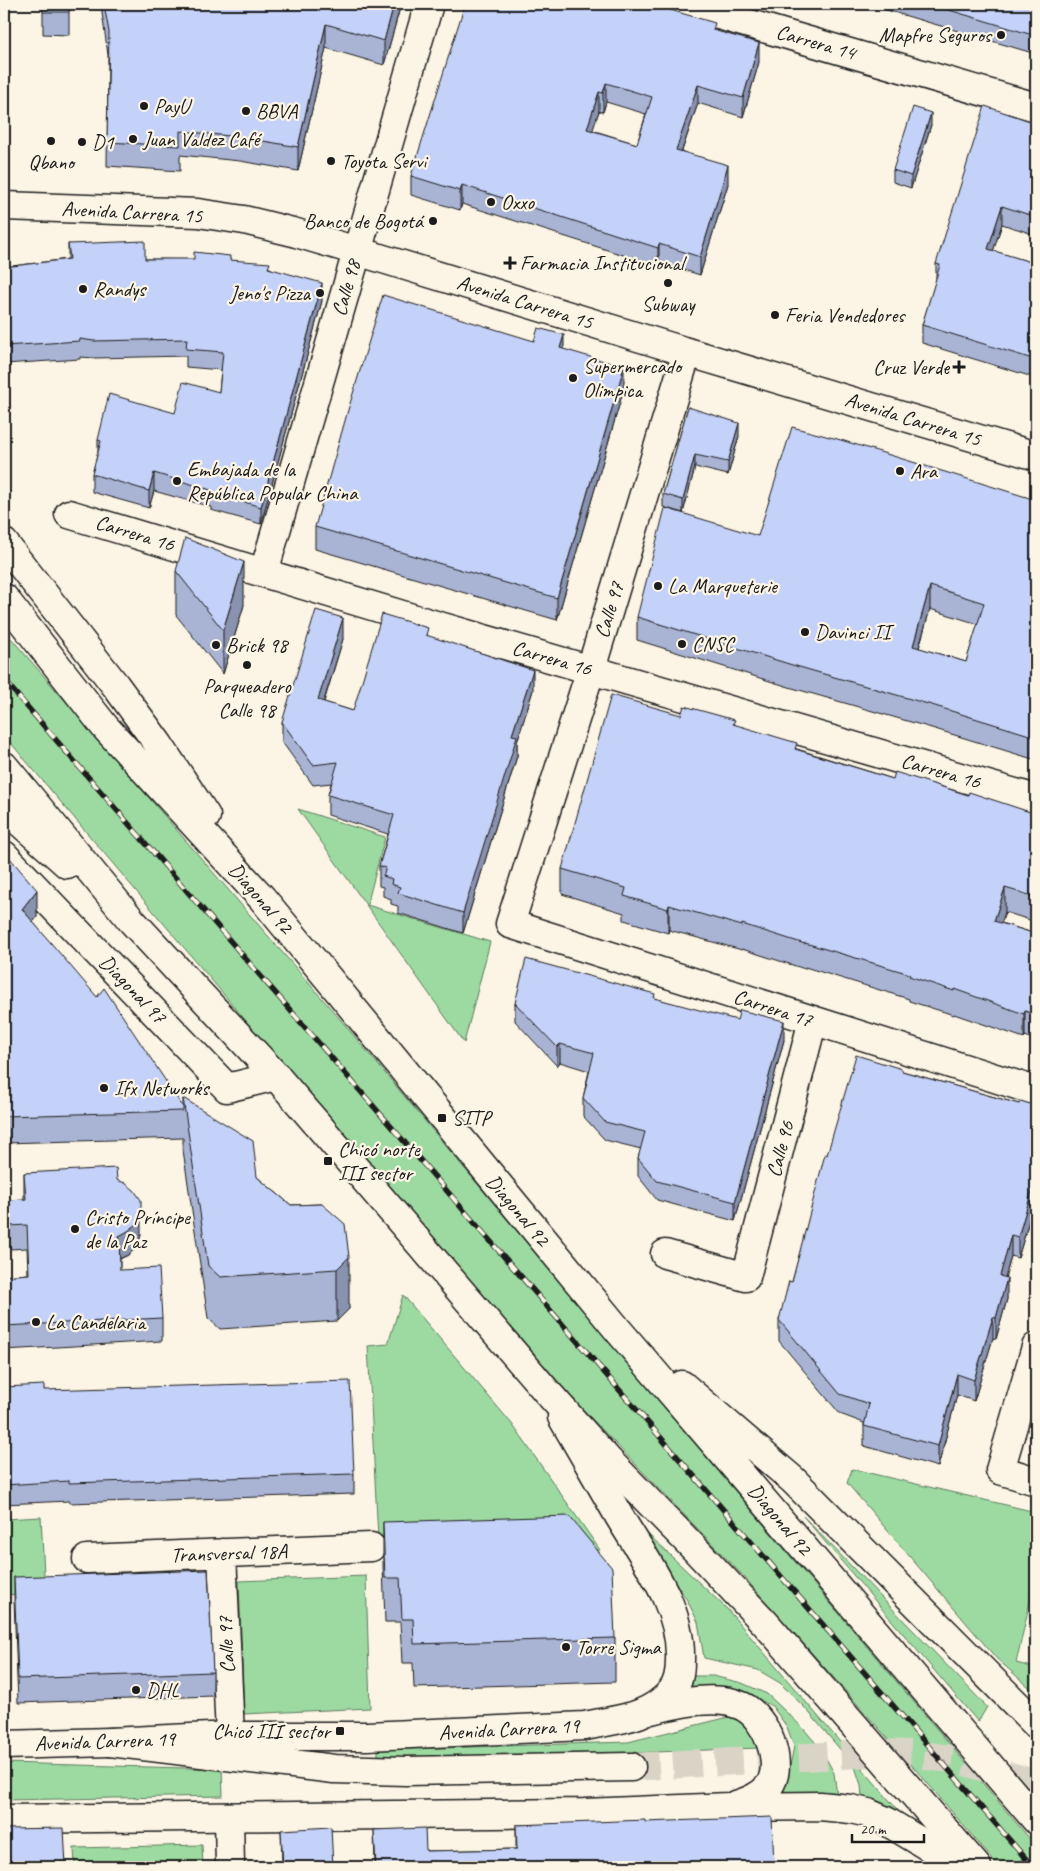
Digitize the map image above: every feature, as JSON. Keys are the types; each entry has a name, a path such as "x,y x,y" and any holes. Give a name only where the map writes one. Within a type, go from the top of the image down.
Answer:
{"main road":[{"name":"Calle 98","path":"264,572 429,4"},
{"name":"Carrera 14","path":"681,4 1036,107"},
{"name":"Avenida Carrera 15","path":"4,206 198,213 244,220 357,251 1036,456"},
{"name":"Calle 97","path":"510,924 591,669 687,352"},
{"name":"Carrera 16","path":"69,514 422,621 1036,799"},
{"path":"4,543 116,686 159,745 262,898"},
{"name":"Diagonal 92","path":"4,598 105,727 262,898 618,1330 1036,1820"},
{"path":"4,766 132,921 276,1076 548,1393 610,1461 766,1624 977,1867"},
{"path":"4,808 132,921"},
{"name":"Diagonal 97","path":"4,854 227,1088 276,1076"},
{"name":"Carrera 17","path":"510,924 1036,1091"},
{"name":"Calle 96","path":"665,1254 746,1278 813,1020"},
{"path":"618,1330 794,1480 1036,1724"},
{"path":"1036,1348 1000,1470 1036,1481"},
{"name":"Avenida Carrera 19","path":"4,1745 230,1736 367,1736 585,1726 618,1720 650,1710 672,1691 679,1676 681,1648 676,1626 660,1583 548,1393"},
{"name":"Transversal 18A","path":"87,1559 371,1548"},
{"name":"Calle 97","path":"222,1553 230,1736"},
{"path":"650,1710 701,1700 741,1705 755,1714 766,1729 773,1749 774,1771 770,1785 760,1795 729,1807"},
{"path":"110,1742 334,1769 406,1771 631,1767"},
{"path":"4,1819 586,1813 729,1807 820,1806 851,1809 868,1813 886,1821 962,1867"},
{"path":"229,1818 230,1867"}],"green space":[{"path":"4,630 345,1025 630,1367 1036,1846 1036,1867 999,1867 923,1778 744,1577 589,1416 457,1270 4,735"},
{"path":"298,809 385,837 367,905 490,942 464,1043"},
{"path":"403,1295 512,1424 600,1550 379,1557 368,1346 388,1344"},
{"path":"852,1469 1036,1512 1036,1575 1016,1663 1036,1668 1036,1693 997,1659 847,1483"},
{"path":"803,1516 987,1707 978,1722"},
{"path":"41,1517 45,1593 4,1595 4,1519"},
{"path":"635,1522 727,1609 918,1834 862,1798 861,1785 855,1767 806,1709 780,1683 758,1670 704,1658 698,1622 687,1600"},
{"path":"366,1576 370,1708 244,1714 239,1581"},
{"path":"691,1676 713,1676 742,1683 767,1694 802,1727 821,1749 834,1773 837,1795 779,1799 789,1771 794,1746 787,1727 772,1706 746,1693 717,1687 690,1687"},
{"path":"729,1717 742,1720 760,1748 378,1759 378,1750 628,1742"},
{"path":"4,1763 222,1769 223,1796 4,1800"},
{"path":"202,1845 203,1867 75,1867 74,1848"}],"building":[{"path":"43,4 69,4 69,12 43,12"},
{"path":"104,4 394,4 384,41 326,24 298,147 240,137 180,131 180,146 107,142 109,32"},
{"path":"465,4 650,4 715,23 713,30 759,43 743,98 698,85 676,150 728,165 700,257 659,244 658,248 462,185 460,191 411,176","holes":["606,83 652,97 637,144 587,129 599,92 603,93"]},
{"path":"929,4 1036,4 1036,36"},
{"path":"985,106 1036,123 1036,217 1002,206 988,249 1034,263 1036,257 1036,360 922,325 940,265 936,264"},
{"path":"913,107 931,113 911,176 893,170"},
{"path":"145,241 145,259 194,259 194,252 230,256 230,260 270,263 268,268 322,283 261,507 154,473 149,491 92,474 101,441 98,440 109,394 175,413 183,382 219,392 223,352 186,349 187,339 94,341 80,339 80,341 4,346 4,267 70,259 68,244"},
{"path":"383,295 534,341 538,328 564,335 560,348 624,367 557,598 315,527"},
{"path":"688,407 739,423 728,462 695,455 683,500 663,494"},
{"path":"792,427 841,440 1036,500 1036,737 637,617 665,508 758,536","holes":["930,586 984,603 966,662 913,646"]},
{"path":"185,538 244,562 223,630 176,571"},
{"path":"316,610 343,618 318,700 353,711 382,614 428,628 426,635 533,670 512,735 517,736 463,913 398,893 400,887 391,884 392,879 383,876 386,868 379,866 394,815 328,795 338,762 313,765 282,722"},
{"path":"611,695 681,715 684,706 735,720 733,724 797,743 795,749 893,779 895,772 968,795 969,792 1036,814 1036,897 1005,888 994,921 1036,934 1036,1015 1025,1011 1024,1014 954,989 954,991 909,976 910,974 742,924 742,926 669,905 668,909 624,896 626,888 562,869"},
{"path":"9,857 37,890 22,909 97,997 104,988 183,1107 183,1111 4,1116 4,858"},
{"path":"526,959 655,994 654,998 737,1020 740,1010 784,1021 735,1202 657,1181 638,1158 645,1132 605,1122 583,1098 594,1053 560,1044 557,1047 515,1003"},
{"path":"856,1055 902,1069 902,1071 1019,1104 1021,1101 1036,1106 1036,1177 1018,1237 1011,1235 1000,1276 1007,1278 996,1318 993,1317 974,1380 957,1374 938,1446 864,1426 869,1404 840,1394 779,1320 789,1281 792,1282 825,1154 827,1155"},
{"path":"183,1098 253,1141 257,1177 291,1205 322,1204 345,1224 349,1257 337,1269 220,1277 208,1266"},
{"path":"116,1168 117,1180 134,1190 141,1200 141,1212 137,1224 119,1236 120,1270 159,1268 162,1318 4,1326 4,1276 29,1274 27,1225 10,1226 8,1200 26,1199 24,1173"},
{"path":"350,1381 354,1474 69,1483 69,1481 4,1485 4,1387 44,1385 44,1390"},
{"path":"569,1516 612,1568 615,1638 414,1644 413,1619 402,1619 400,1578 385,1578 383,1522"},
{"path":"208,1570 213,1672 18,1679 14,1577"},
{"path":"772,1817 774,1867 376,1867 374,1830 425,1828 426,1851 517,1849 516,1825"},
{"path":"331,1827 333,1867 283,1867 281,1830"},
{"path":"64,1828 66,1867 4,1867 4,1829"}],"tunnel":[{"path":"631,1767 875,1753 912,1754 959,1760 1036,1784"}],"railway":[{"path":"4,680 1033,1867"}],"place":[{"name":"Mapfre Seguros","path":"1001,35"},
{"name":"PayU","path":"144,106"},
{"name":"BBVA","path":"246,111"},
{"name":"Juan Valdez Café","path":"133,139"},
{"name":"Qbano","path":"51,141"},
{"name":"D1","path":"82,142"},
{"name":"Toyota Servi","path":"331,161"},
{"name":"Oxxo","path":"491,202"},
{"name":"Banco de Bogotá","path":"433,221"},
{"name":"Farmacia Institucional","path":"510,263"},
{"name":"Subway","path":"668,283"},
{"name":"Randys","path":"83,289"},
{"name":"Jeno's Pizza","path":"320,293"},
{"name":"Feria Vendedores","path":"775,315"},
{"name":"Cruz Verde","path":"959,367"},
{"name":"Supermercado Olimpica","path":"573,378"},
{"name":"Ara","path":"900,471"},
{"name":"Embajada de la República Popular China","path":"177,481"},
{"name":"La Marqueterie","path":"658,586"},
{"name":"Davinci II","path":"805,632"},
{"name":"CNSC","path":"682,644"},
{"name":"Brick 98","path":"216,645"},
{"name":"Parqueadero Calle 98","path":"247,665"},
{"name":"Ifx Networks","path":"104,1088"},
{"name":"SITP","path":"442,1118"},
{"name":"Chicó norte III sector","path":"328,1161"},
{"name":"Cristo Príncipe de la Paz","path":"75,1229"},
{"name":"La Candelaria","path":"36,1322"},
{"name":"Torre Sigma","path":"566,1647"},
{"name":"DHL","path":"136,1690"},
{"name":"Chicó III sector","path":"340,1731"}]}
